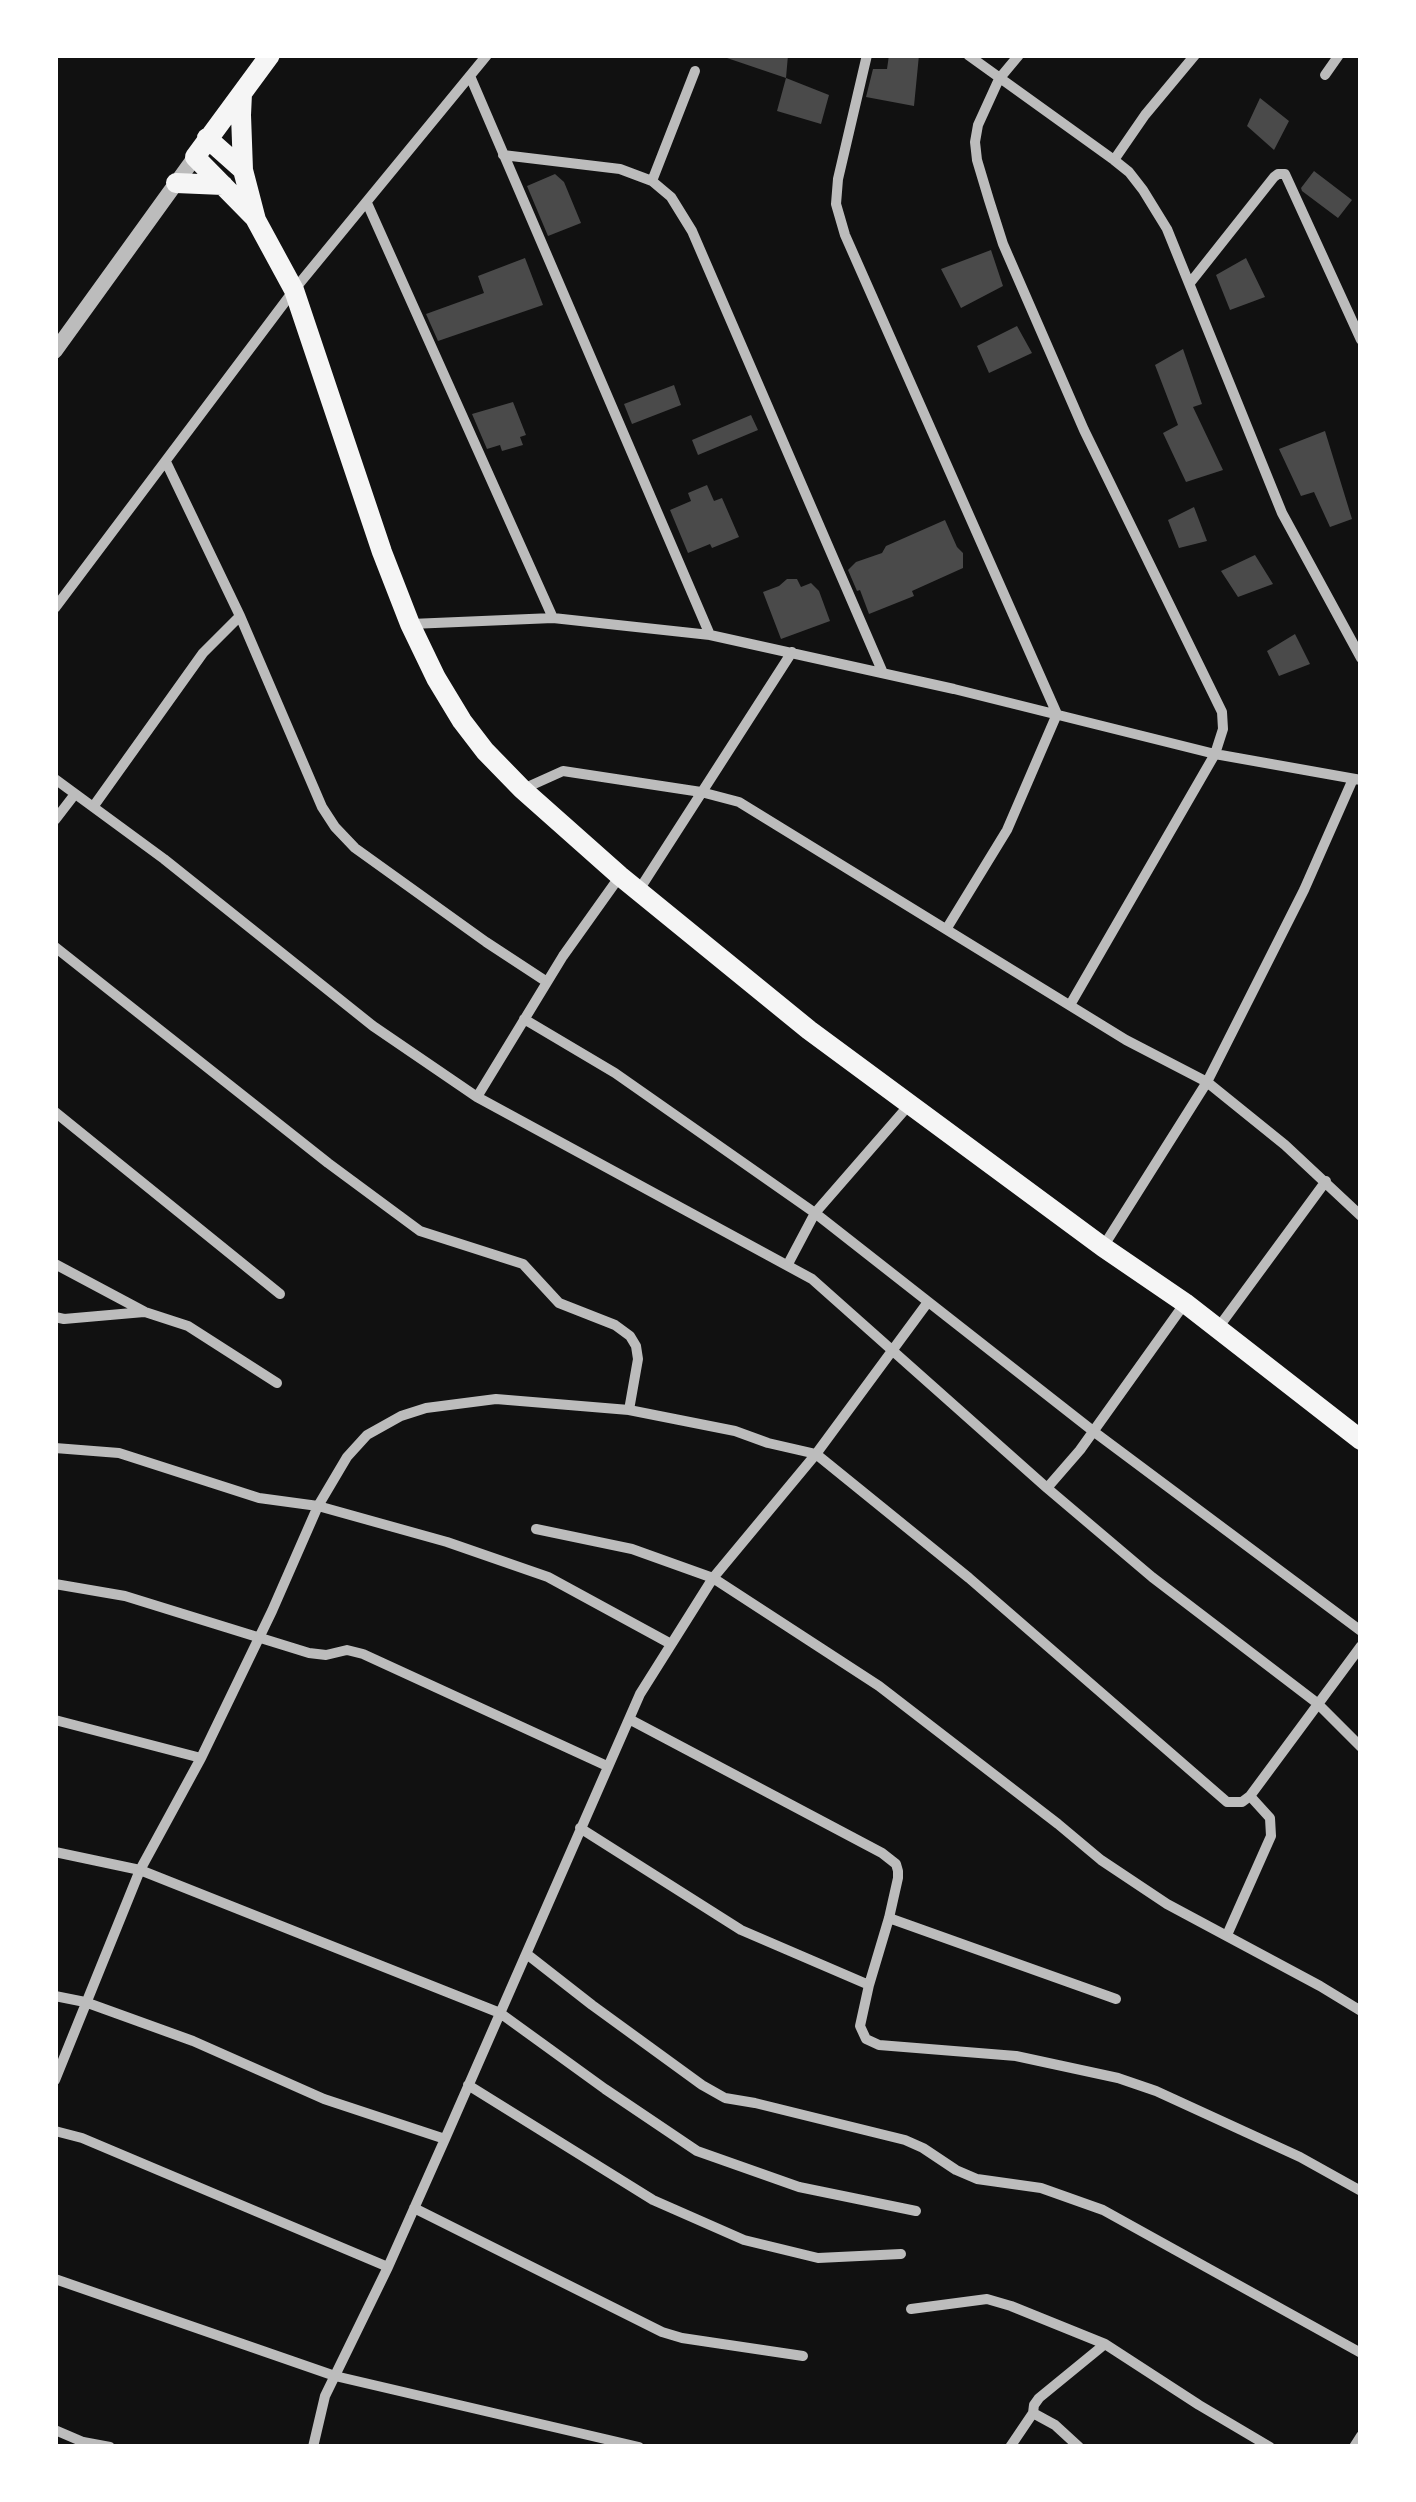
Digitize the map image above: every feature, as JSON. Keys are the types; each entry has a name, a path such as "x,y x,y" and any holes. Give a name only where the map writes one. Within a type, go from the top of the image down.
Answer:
{"main road":[{"path":"256,220 195,157 270,55"},
{"path":"242,91 243,170 256,220 294,290 410,624 436,678 485,751 620,876 809,1030 1102,1248 1185,1304 1361,1440"},
{"path":"207,138 243,170"},
{"path":"176,183 224,185"}],"street":[{"path":"55,608 294,290 487,55"},
{"path":"867,55 838,179 836,204 845,235 1057,714 1008,830 947,928"},
{"path":"968,55 1114,160 1143,190 1168,229 1282,513 1361,658"},
{"path":"1019,55 999,79 978,125 977,160 988,200 1003,244 1084,430 1222,712 1223,729 1215,754 1070,1005"},
{"path":"1114,160 1145,115 1196,55"},
{"path":"1325,75 1339,55"},
{"path":"652,181 695,72"},
{"path":"470,76 710,634"},
{"path":"504,155 620,169 652,181 672,197 692,231 883,673"},
{"path":"55,351 195,157"},
{"path":"1190,283 1274,177 1285,174 1359,332"},
{"path":"366,203 553,618"},
{"path":"166,462 240,616 322,807 335,827 355,848 547,982"},
{"path":"94,807 203,652 240,616"},
{"path":"410,624 553,618 710,634 1215,754 1357,780 1207,1082 1102,1248"},
{"path":"638,891 792,652"},
{"path":"522,789 563,770 740,802 1126,1040 1207,1082 1326,1181 1361,1216"},
{"path":"55,779 164,859 373,1026 478,1096 812,1279 1047,1488 1152,1576 1316,1703 1361,1746"},
{"path":"55,820 75,794"},
{"path":"478,1096 547,982 620,876"},
{"path":"55,947 420,1231 524,1264 559,1303 615,1325 630,1336 638,1359 629,1410"},
{"path":"524,1019 615,1073 816,1214 1093,1431 1361,1631"},
{"path":"788,1264 816,1214 909,1105"},
{"path":"55,1112 280,1294"},
{"path":"1217,1329 1326,1181"},
{"path":"55,1264 145,1312 188,1326 277,1383"},
{"path":"312,2447 335,2376 528,1955 640,1694 713,1578 816,1454 928,1302"},
{"path":"1047,1488 1185,1304"},
{"path":"55,1317 145,1312"},
{"path":"55,2080 140,1870 201,1758 318,1506 348,1457 367,1435 426,1408 496,1400 629,1410 734,1431 768,1444 816,1454 969,1578 1227,1802 1242,1802 1250,1796 1361,1646"},
{"path":"55,1448 119,1453 259,1498 318,1506 448,1542 548,1577 672,1644"},
{"path":"536,1529 632,1549 713,1578 879,1686 1101,1860 1167,1904 1361,2010"},
{"path":"55,1584 125,1596 319,1655 347,1650 363,1654 607,1766"},
{"path":"629,1719 891,1858 898,1871 860,2026 866,2039 879,2045 1016,2056 1118,2078 1156,2091 1300,2157 1361,2191"},
{"path":"55,1720 201,1758"},
{"path":"1228,1935 1272,1836 1270,1818 1250,1796"},
{"path":"580,1828 741,1930 869,1985"},
{"path":"55,1852 140,1870 500,2013 697,2151 799,2187 916,2211"},
{"path":"889,1918 1116,1999"},
{"path":"528,1955 639,2040 725,2098 905,2140 977,2179 1041,2188 1103,2210 1361,2353"},
{"path":"55,1996 86,2002 192,2041 324,2099 446,2138"},
{"path":"468,2085 653,2200 744,2240 818,2258 901,2254"},
{"path":"55,2131 82,2138 388,2267"},
{"path":"414,2208 662,2332 803,2356"},
{"path":"55,2279 335,2376 640,2447"},
{"path":"911,2309 987,2300 1011,2306 1105,2344 1270,2447"},
{"path":"1010,2447 1039,2398 1105,2344"},
{"path":"1033,2413 1055,2425 1080,2447"},
{"path":"55,2430 83,2442 110,2447"},
{"path":"1354,2447 1361,2436"}],"building":[{"path":"788,55 786,78 727,58"},
{"path":"889,55 919,55 914,106 866,97 873,69 887,69"},
{"path":"786,78 829,95 821,124 777,111"},
{"path":"1260,98 1289,121 1274,150 1247,126"},
{"path":"1314,171 1352,200 1338,218 1302,191"},
{"path":"555,174 564,182 581,223 548,236 527,186"},
{"path":"991,250 1003,286 961,308 941,269"},
{"path":"525,258 543,305 438,341 426,314 484,293 478,276"},
{"path":"1246,258 1265,297 1230,310 1216,275"},
{"path":"1017,326 1032,353 989,373 977,346"},
{"path":"1183,349 1202,404 1193,407 1223,470 1186,482 1163,433 1178,425 1155,365"},
{"path":"674,385 681,405 632,424 624,404"},
{"path":"513,402 526,435 520,437 523,445 502,451 500,445 487,449 472,414"},
{"path":"751,415 758,430 698,455 692,440"},
{"path":"1325,431 1352,519 1330,527 1314,492 1301,496 1279,449"},
{"path":"707,485 714,501 722,498 739,537 688,553 670,510 691,501 688,493"},
{"path":"1194,507 1207,541 1179,548 1168,520"},
{"path":"945,520 963,553 963,568 912,591 914,596 869,614 848,570 856,562 882,553 886,546"},
{"path":"1255,555 1273,584 1238,597 1221,571"},
{"path":"787,579 797,579 801,587 811,583 819,591 830,621 781,639 763,592"},
{"path":"1295,634 1310,664 1279,676 1267,651"}]}
